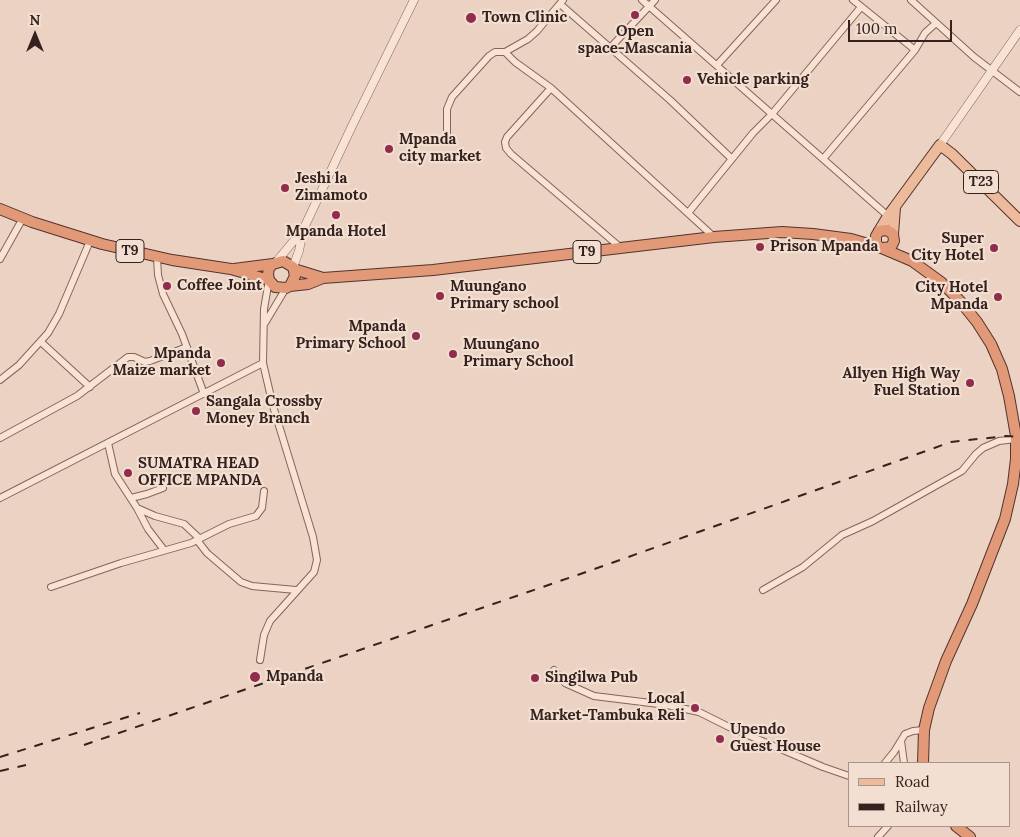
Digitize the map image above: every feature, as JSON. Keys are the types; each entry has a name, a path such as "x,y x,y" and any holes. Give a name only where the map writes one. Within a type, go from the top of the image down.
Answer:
{"highway":[{"name":"T9","path":"0,209 90,241 157,257 231,269 268,280 275,287 308,284 323,278 433,270 714,237 782,232 851,239 881,248 912,261 941,282 960,301 977,322 991,344 1002,369 1014,414 1016,440 1013,484 1005,519 972,604 946,661 929,708 924,730 923,762"},
{"name":"T9","path":"851,239 887,230 894,235 912,261"},
{"path":"878,232 875,239 881,248 891,247 894,235"},
{"name":"T9","path":"231,269 283,261 294,268 323,278"},
{"path":"268,280 268,274 275,263"},
{"path":"288,287 296,276 294,268"},
{"path":"957,827 970,837"}],"main road":[{"path":"878,232 940,145"},
{"name":"T23","path":"940,145 952,154 1020,221"},
{"path":"894,235 895,207"}],"street":[{"path":"294,268 303,230 414,0"},
{"path":"642,0 888,216"},
{"path":"610,48 655,0"},
{"path":"717,66 776,0"},
{"path":"853,0 915,50"},
{"path":"911,0 992,71 1020,92"},
{"path":"448,139 447,110 452,98 489,56 495,52 505,52 528,38 537,31 562,2 732,159"},
{"path":"688,213 861,7"},
{"path":"823,159 915,50 925,33 936,23"},
{"path":"940,145 1020,30"},
{"path":"505,52 515,62 551,88 714,237"},
{"path":"551,88 507,137 506,148 621,248"},
{"path":"0,259 24,218"},
{"path":"275,263 303,230"},
{"path":"0,380 19,365 40,342 59,314 90,241"},
{"path":"157,257 158,275 163,294 187,347 204,394"},
{"path":"260,660 264,636 270,621 314,572 317,560 313,537 273,406 263,364 264,309 268,280"},
{"path":"265,324 288,287"},
{"path":"40,342 90,387"},
{"path":"0,438 77,396 128,357 134,357 145,362 187,347"},
{"path":"0,498 263,364"},
{"path":"762,590 804,567 842,535 873,521 962,471 983,448 999,441 1016,440"},
{"path":"108,443 115,474 148,529 164,550"},
{"path":"130,498 163,488"},
{"path":"51,587 199,539 229,524 256,516 262,508 264,491"},
{"path":"137,508 155,516 184,524 199,539 206,553 241,582 252,586 296,590"},
{"path":"554,670 565,683 594,696 667,705 699,712 729,727 848,776"},
{"path":"886,762 908,732 924,730"},
{"path":"902,741 904,762"},
{"path":"878,837 887,827"}],"railway":[{"path":"84,745 589,571 951,442 1006,436 1020,437"},
{"path":"0,757 140,713"},
{"path":"0,771 26,765"}],"place":[{"name":"Open space-Mascania","path":"635,15"},
{"name":"Town Clinic","path":"471,18"},
{"name":"Vehicle parking","path":"687,80"},
{"name":"Mpanda city market","path":"389,149"},
{"name":"Jeshi la Zimamoto","path":"285,188"},
{"name":"Mpanda Hotel","path":"336,215"},
{"name":"Prison Mpanda","path":"760,247"},
{"name":"Super City Hotel","path":"994,248"},
{"name":"Coffee Joint","path":"167,286"},
{"name":"Muungano Primary school","path":"440,296"},
{"name":"City Hotel Mpanda","path":"998,297"},
{"name":"Mpanda Primary School","path":"416,336"},
{"name":"Muungano Primary School","path":"453,354"},
{"name":"Mpanda Maize market","path":"221,363"},
{"name":"Allyen High Way Fuel Station","path":"970,383"},
{"name":"Sangala Crossby Money Branch","path":"196,411"},
{"name":"SUMATRA HEAD OFFICE MPANDA","path":"128,473"},
{"name":"Mpanda","path":"255,677"},
{"name":"Singilwa Pub","path":"535,678"},
{"name":"Local Market-Tambuka Reli","path":"695,708"},
{"name":"Upendo Guest House","path":"720,739"}]}
